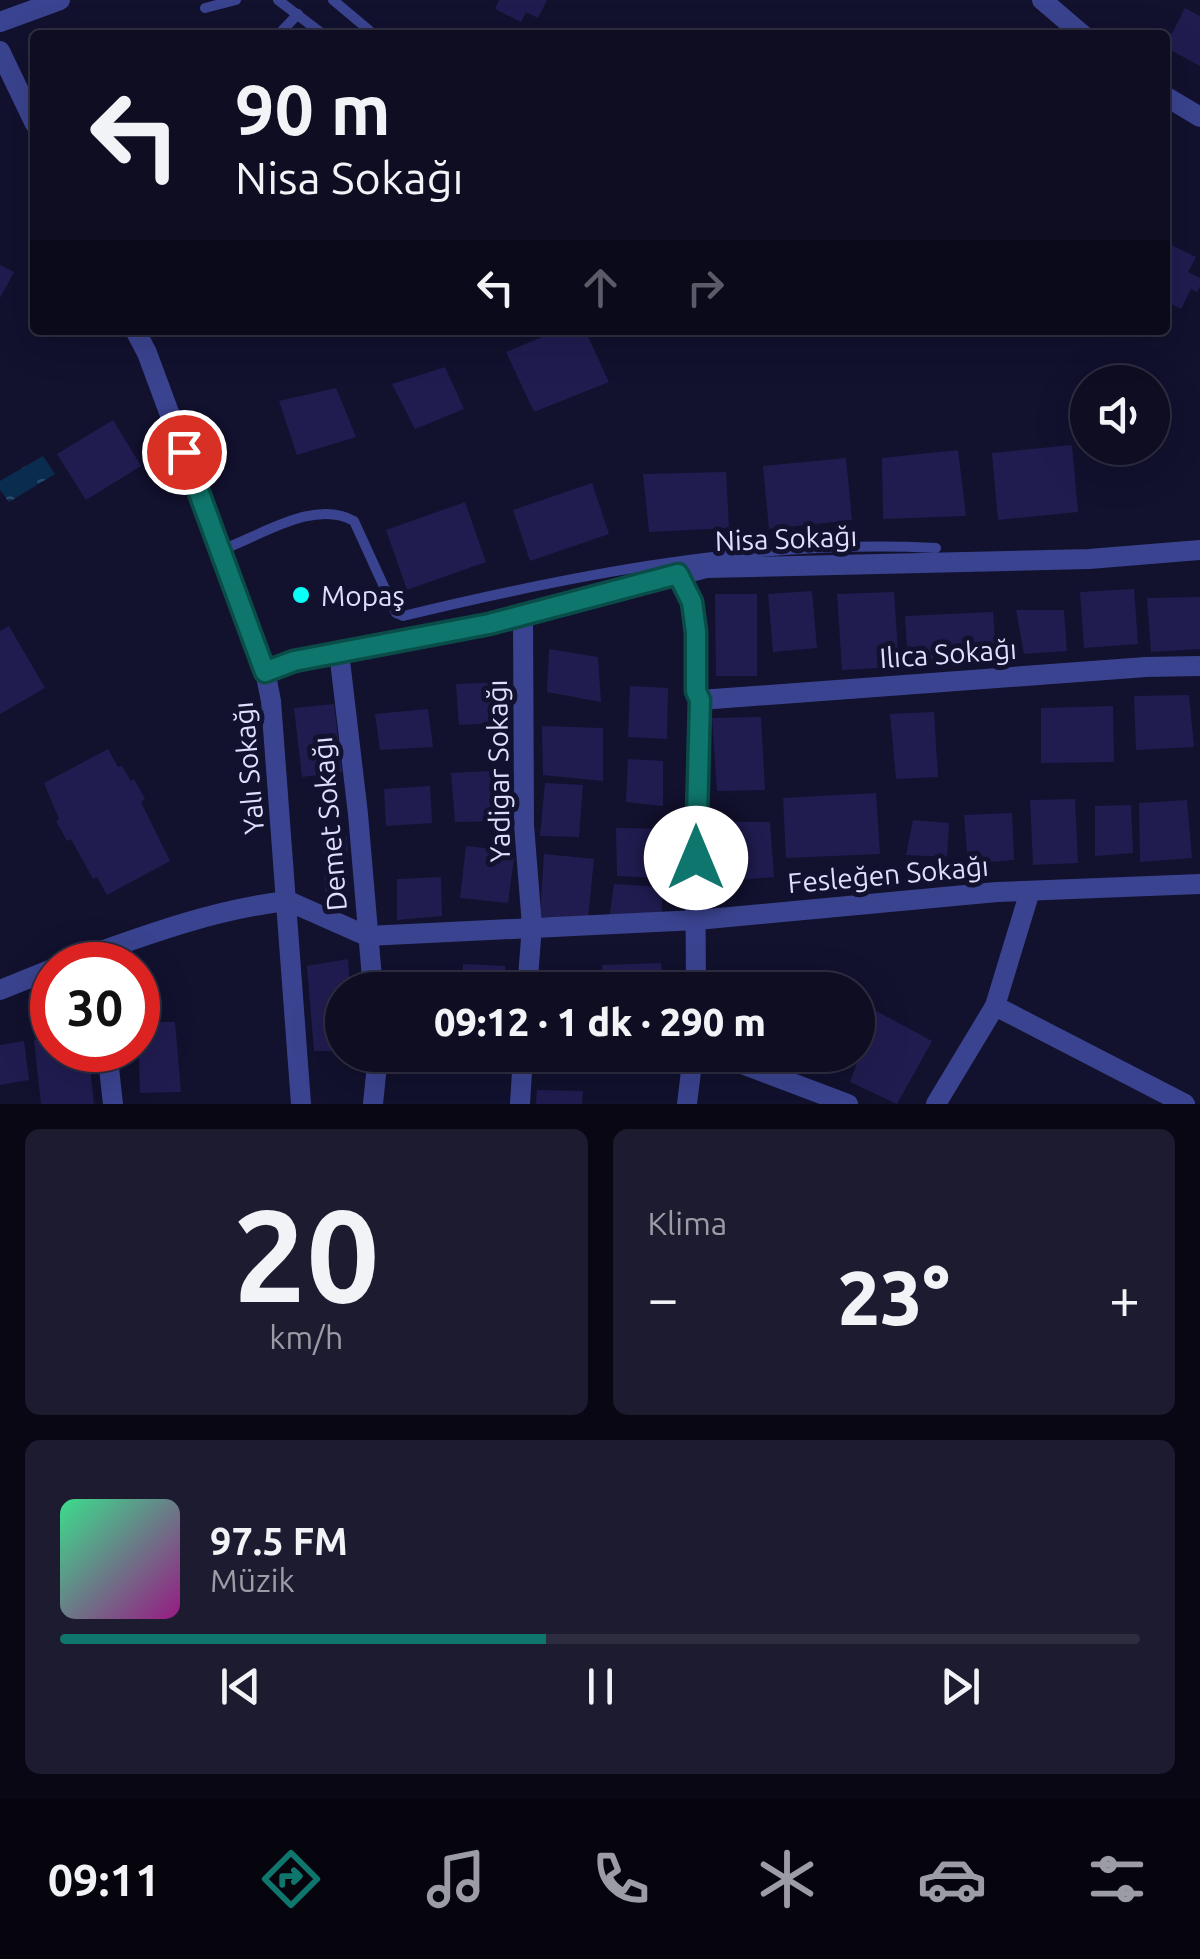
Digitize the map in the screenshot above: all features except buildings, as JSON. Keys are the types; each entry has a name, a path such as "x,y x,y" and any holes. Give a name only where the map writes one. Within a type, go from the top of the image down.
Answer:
{"street":[{"path":"0,22 60,0"},
{"path":"1042,0 1076,30"},
{"path":"0,51 30,114"},
{"path":"1170,99 1200,117"},
{"name":"Yalı Sokağı","path":"137,335 265,672 272,700 301,1104"},
{"name":"Nisa Sokağı","path":"265,672 294,661 523,615 706,568 1089,558 1200,550"},
{"path":"678,574 692,602 696,691 700,700 695,828 696,972"},
{"name":"Yadigar Sokağı","path":"523,615 524,825 532,926 529,972"},
{"name":"Demet Sokağı","path":"339,652 371,972"},
{"name":"Ilıca Sokağı","path":"700,700 1200,666"},
{"name":"Fesleğen Sokağı","path":"288,901 367,936 697,920 1030,891 1200,884"},
{"path":"936,1104 995,1006 1030,891"},
{"path":"147,942 259,904 288,901"},
{"path":"0,990 30,977"},
{"path":"995,1006 1185,1104"},
{"path":"109,1072 113,1104"},
{"path":"373,1104 376,1072"},
{"path":"520,1104 522,1072"},
{"path":"687,1104 691,1072"},
{"path":"763,1072 848,1104"}],"lane":[{"path":"205,8 236,0"},
{"path":"278,0 318,30"},
{"path":"333,0 369,30"},
{"path":"283,30 298,14"},
{"path":"220,551 287,522 343,515 354,521 396,613 403,616 558,581 652,565 860,546 936,548"}],"water":[{"path":"43,456 55,474 9,502 0,490 0,481"}],"place":[{"name":"Mopaş","path":"301,595"}],"route":[{"path":"184,452 265,672 294,661 489,624 678,574 692,602 696,632 696,691 700,700 696,858"}]}
